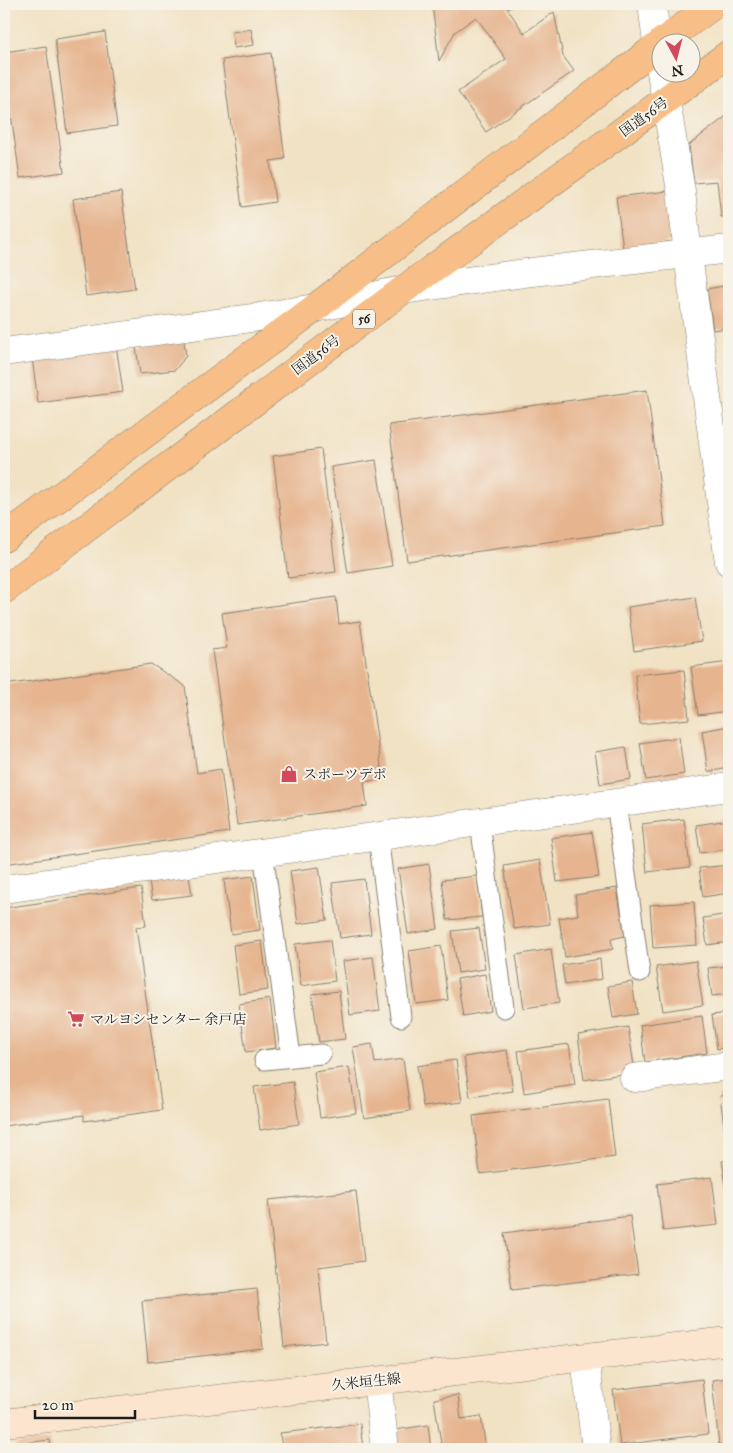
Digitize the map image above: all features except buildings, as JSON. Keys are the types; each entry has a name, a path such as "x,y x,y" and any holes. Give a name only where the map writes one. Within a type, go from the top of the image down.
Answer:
{"highway":[{"path":"681,32 715,4"},
{"name":"国道56号","path":"4,590 403,290 729,54"},
{"path":"4,538 650,57"}],"main road":[{"name":"久米垣生線","path":"4,1423 729,1341"}],"street":[{"path":"652,4 657,32"},
{"path":"663,82 681,191 729,562"},
{"path":"4,352 315,308 403,290 532,272 729,249"},
{"path":"4,888 729,787"},
{"path":"634,1078 729,1066"},
{"path":"585,1358 596,1449"},
{"path":"377,1381 385,1449"}],"lane":[{"path":"616,803 640,972"},
{"path":"480,822 504,1008"},
{"path":"378,836 401,1017"},
{"path":"263,852 291,1057"},
{"path":"264,1060 321,1054"}],"place":[{"name":"スポーツデポ","path":"289,774"},
{"name":"マルヨシセンター 余戸店","path":"76,1019"}]}
